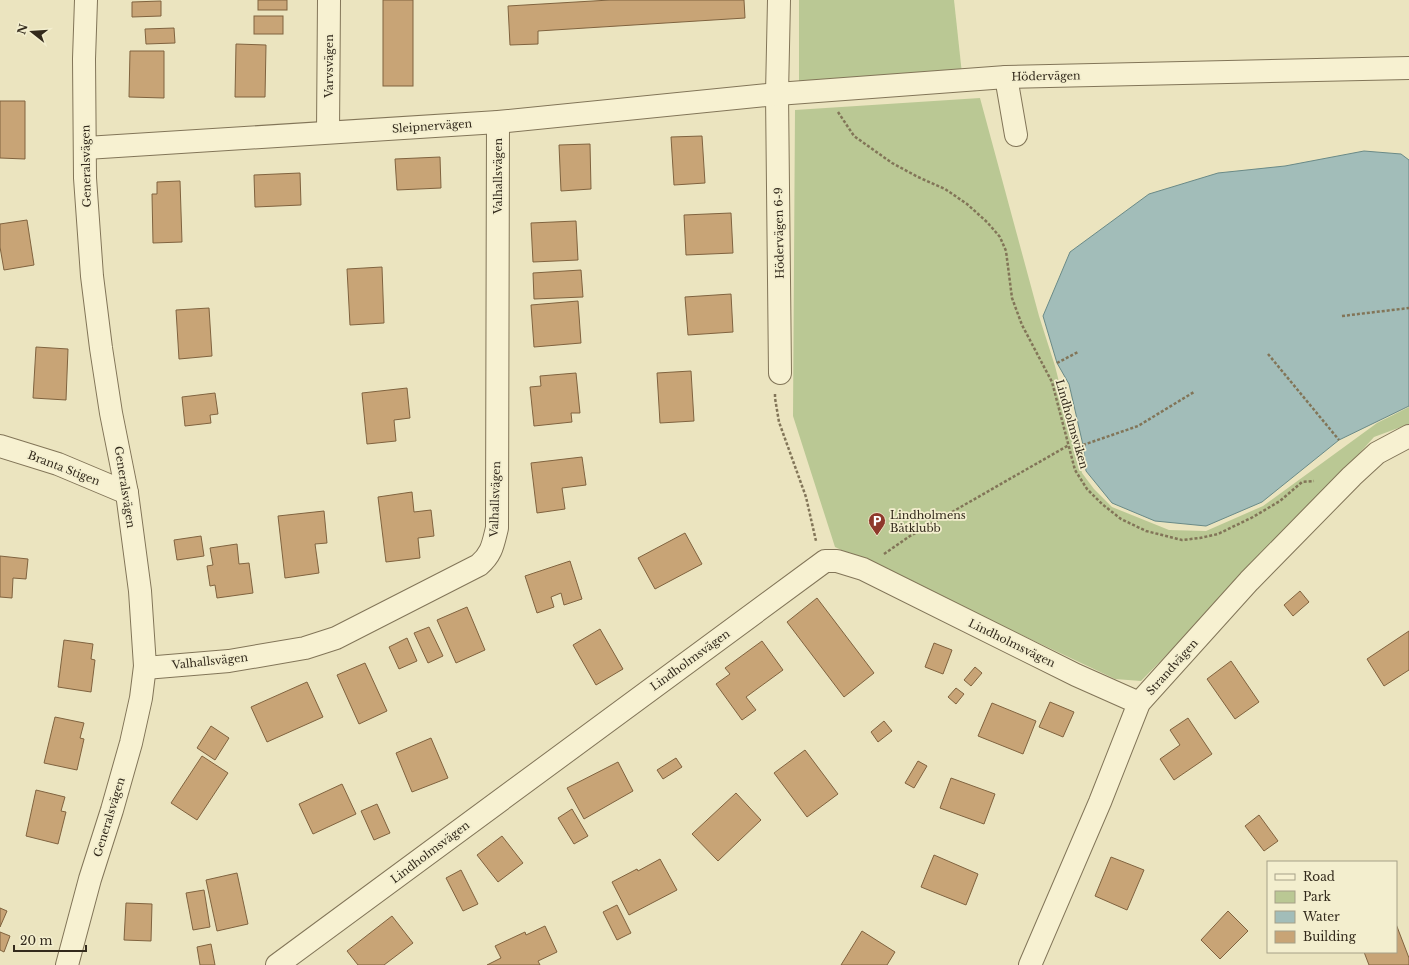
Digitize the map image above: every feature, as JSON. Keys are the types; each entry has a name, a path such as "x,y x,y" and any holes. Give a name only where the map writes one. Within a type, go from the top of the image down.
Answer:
{"street":[{"name":"Generalsvägen","path":"66,965 131,743 141,698 144,668 140,591 128,493 108,392 92,276 85,178 86,148 84,59 86,0"},
{"name":"Varvsvägen","path":"328,132 329,0"},
{"path":"777,94 779,0"},
{"name":"Hödervägen","path":"777,94 1006,77 1409,68"},
{"path":"1006,77 1016,135"},
{"name":"Sleipnervägen","path":"86,148 498,122 777,94"},
{"name":"Hödervägen 6-9","path":"777,94 780,373"},
{"name":"Valhallsvägen","path":"144,668 229,661 305,648 336,638 479,565 486,559 493,548 497,528 498,122"},
{"name":"Strandvägen","path":"1030,965 1100,802 1139,703 1249,581 1352,476 1377,453 1409,436"},
{"name":"Branta Stigen","path":"0,446 58,464 128,493"},
{"name":"Lindholmsvägen","path":"277,965 825,561 837,561 863,569 1076,675 1139,703"}],"path":[{"name":"Lindholmsviken","path":"826,90 830,101 854,136 892,163 918,178 945,189 967,204 987,222 1000,237 1006,251 1012,298 1022,325 1052,382 1075,470 1087,489 1120,519 1146,531 1182,540 1218,534 1280,501 1302,482 1316,480"},
{"path":"1342,316 1409,308"},
{"path":"1057,363 1078,352"},
{"path":"1268,354 1339,440"},
{"path":"780,373 774,398 779,422 806,497 816,542 825,561"},
{"path":"1083,445 1138,426 1194,392"},
{"path":"863,569 910,536 1069,445"}],"green space":[{"path":"799,0 954,0 962,74 799,86"},
{"path":"980,98 1039,316 1055,366 1082,473 1094,489 1112,507 1169,530 1206,531 1263,506 1377,423 1409,407 1409,424 1374,437 1323,494 1141,681 1115,679 835,547 793,416 795,110"}],"water":[{"path":"1364,151 1401,154 1409,160 1409,406 1339,440 1262,502 1206,526 1155,521 1112,503 1086,471 1083,445 1069,384 1057,363 1043,316 1070,252 1149,194 1218,173 1285,166"}],"building":[{"path":"258,0 287,0 287,10 258,10"},
{"path":"383,0 413,0 413,86 383,86"},
{"path":"610,0 744,0 745,18 538,31 538,44 510,45 508,6"},
{"path":"161,1 161,16 132,17 132,2"},
{"path":"254,16 283,16 283,34 254,34"},
{"path":"174,28 175,43 146,44 145,29"},
{"path":"236,44 266,45 265,97 235,97"},
{"path":"130,51 164,51 164,98 129,97"},
{"path":"0,101 25,101 25,159 0,158"},
{"path":"702,136 705,183 674,185 671,137"},
{"path":"590,144 591,189 561,191 559,145"},
{"path":"440,157 441,188 397,190 395,159"},
{"path":"300,173 301,205 255,207 254,175"},
{"path":"180,181 182,242 153,243 152,194 157,194 157,182"},
{"path":"731,213 733,253 686,255 684,215"},
{"path":"27,220 34,265 4,270 0,247 0,224"},
{"path":"576,221 578,260 533,262 531,223"},
{"path":"382,267 384,323 350,325 347,269"},
{"path":"581,270 583,297 534,299 533,273"},
{"path":"731,294 733,332 688,335 685,297"},
{"path":"578,301 581,343 534,347 531,305"},
{"path":"209,308 212,356 179,359 176,310"},
{"path":"36,347 68,349 66,400 33,398"},
{"path":"691,371 694,421 660,423 657,373"},
{"path":"576,373 580,413 571,413 572,422 534,426 530,387 541,386 540,376"},
{"path":"407,388 410,418 394,420 396,441 367,444 362,393"},
{"path":"215,393 218,414 210,415 211,423 185,426 182,397"},
{"path":"582,457 586,485 562,488 565,509 537,513 531,463"},
{"path":"412,492 414,512 431,510 434,536 418,538 420,558 386,562 378,497"},
{"path":"324,511 327,543 315,544 319,573 285,578 278,516"},
{"path":"685,533 702,564 655,589 638,558"},
{"path":"201,536 204,556 177,560 174,540"},
{"path":"237,544 239,564 249,563 253,593 217,598 215,585 210,586 207,566 213,565 210,548"},
{"path":"0,556 28,559 26,579 13,578 12,598 0,597"},
{"path":"570,561 582,599 564,605 561,593 551,597 554,607 537,613 525,576"},
{"path":"1300,591 1309,602 1293,616 1284,605"},
{"path":"817,598 874,673 844,697 787,622"},
{"path":"467,607 485,650 456,663 437,620"},
{"path":"429,627 443,656 428,663 414,633"},
{"path":"600,629 623,669 596,685 573,645"},
{"path":"1409,631 1409,670 1384,686 1367,659"},
{"path":"407,638 417,661 399,669 389,647"},
{"path":"64,640 93,644 91,659 95,660 91,692 58,687"},
{"path":"762,641 783,670 746,697 756,710 742,720 716,684 730,674 725,668"},
{"path":"934,643 952,650 943,674 925,667"},
{"path":"1231,661 1259,702 1235,719 1207,679"},
{"path":"365,663 387,711 359,724 337,675"},
{"path":"975,667 982,673 971,686 964,680"},
{"path":"307,682 323,717 267,742 251,707"},
{"path":"956,688 964,694 956,704 948,697"},
{"path":"1050,702 1074,712 1063,737 1039,727"},
{"path":"992,703 1036,721 1023,754 978,736"},
{"path":"55,717 84,723 80,738 84,739 77,770 44,763"},
{"path":"1188,718 1212,754 1174,780 1160,759 1180,745 1170,730"},
{"path":"884,721 892,731 878,742 871,732"},
{"path":"211,726 229,738 215,760 197,748"},
{"path":"431,738 448,778 412,792 396,753"},
{"path":"805,750 838,794 807,817 774,773"},
{"path":"202,756 228,773 197,820 171,803"},
{"path":"676,758 682,767 663,779 657,770"},
{"path":"918,761 927,766 914,788 905,783"},
{"path":"618,762 633,791 584,819 567,788"},
{"path":"951,778 995,794 984,824 940,808"},
{"path":"342,784 356,814 313,834 299,804"},
{"path":"36,790 65,797 61,811 66,812 58,844 26,836"},
{"path":"736,793 761,820 718,861 692,834"},
{"path":"377,804 390,833 374,840 361,811"},
{"path":"572,809 588,836 574,844 558,818"},
{"path":"1259,815 1278,841 1264,851 1245,826"},
{"path":"502,836 523,863 498,882 477,855"},
{"path":"934,855 978,874 966,905 921,887"},
{"path":"1111,857 1144,870 1127,910 1095,896"},
{"path":"660,859 677,890 629,915 612,882 637,869 638,871"},
{"path":"461,870 478,904 463,911 446,878"},
{"path":"237,873 248,924 217,931 206,880"},
{"path":"204,890 210,927 193,930 186,893"},
{"path":"126,903 152,904 151,941 124,940"},
{"path":"617,905 631,933 617,940 603,912"},
{"path":"0,908 7,911 0,927"},
{"path":"1228,911 1248,931 1220,959 1201,940"},
{"path":"392,916 413,943 384,965 358,965 347,951"},
{"path":"545,926 557,952 538,961 540,965 487,965 501,958 495,946 525,932 526,935"},
{"path":"1397,927 1409,958 1409,965 1369,965 1364,953 1397,953"},
{"path":"862,931 895,952 887,965 841,965"},
{"path":"0,932 10,936 4,952 0,950"},
{"path":"211,944 215,965 200,965 197,947"}],"place":[{"name":"Lindholmens Båtklubb","path":"877,536"}]}
